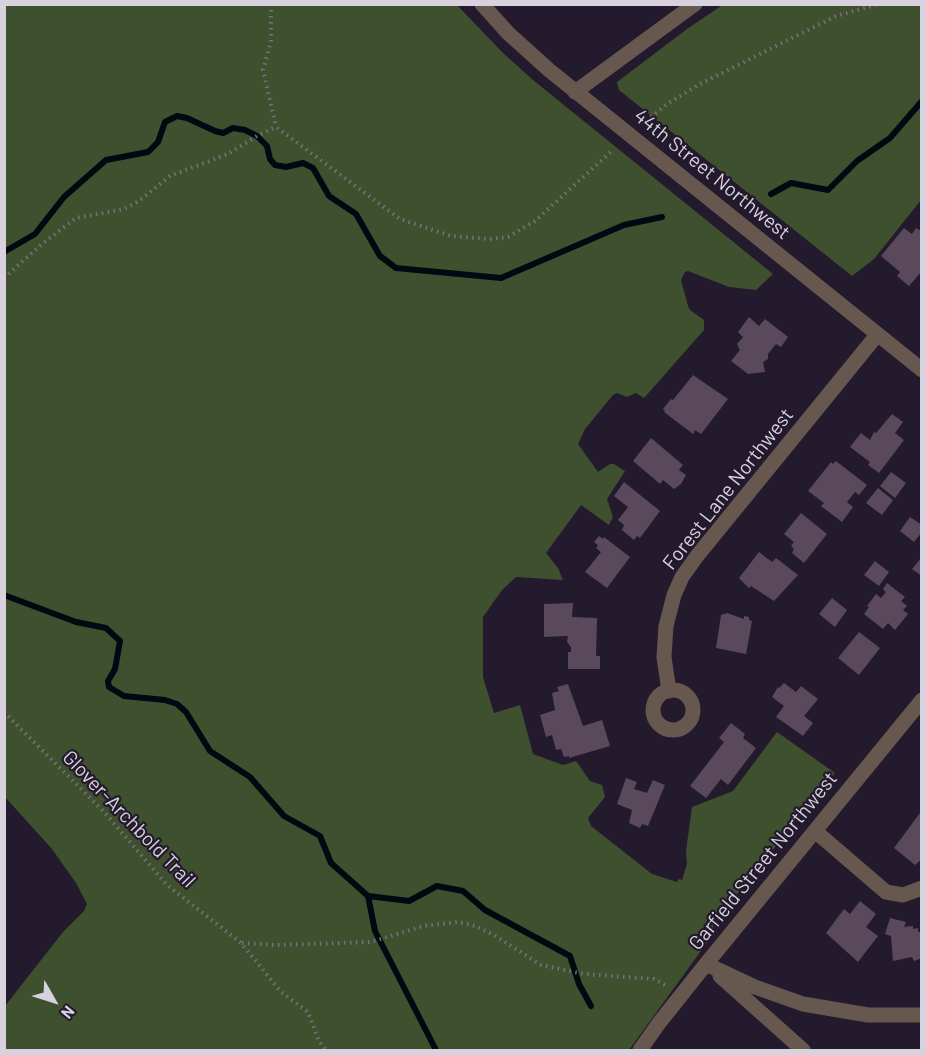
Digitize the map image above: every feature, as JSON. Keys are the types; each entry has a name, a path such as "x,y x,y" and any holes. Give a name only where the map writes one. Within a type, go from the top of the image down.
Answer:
{"street":[{"name":"44th Street Northwest","path":"482,4 524,48 575,92 921,370"},
{"path":"575,92 695,4"},
{"name":"Forest Lane Northwest","path":"669,691 664,657 666,626 674,595 682,578 697,556 878,334"},
{"name":"Garfield Street Northwest","path":"640,1050 706,964 921,700"},
{"path":"814,831 886,892 903,895 921,888"},
{"path":"706,964 755,987 803,1004 868,1015 921,1015"},
{"path":"706,964 803,1050"}],"path":[{"path":"271,4 271,42 263,70 276,127 400,219 451,236 490,239 508,237 535,221 613,150"},
{"path":"646,121 667,104 700,84 836,16 879,4"},
{"path":"4,278 42,244 76,219 124,209 139,201 171,176 228,154 256,136 276,127"},
{"name":"Glover-Archbold Trail","path":"4,712 105,813 166,885 241,943 281,992 308,1012 319,1041 326,1050"},
{"path":"241,943 277,945 371,942 431,925 458,922 475,926 494,935 541,965 584,974 654,979 683,994"}],"green space":[{"path":"5,4 457,5 503,53 533,80 773,274 756,290 729,287 688,271 685,272 681,280 688,306 704,320 704,330 644,398 636,393 627,397 617,393 613,395 585,429 578,444 598,472 610,464 625,471 607,499 613,517 609,525 581,505 546,553 558,568 563,580 516,577 502,590 483,617 483,677 494,713 520,705 533,754 563,765 576,761 590,781 602,785 605,797 588,818 591,826 652,874 677,882 679,879 682,880 687,864 686,851 692,807 733,791 777,732 835,773 713,924 714,933 629,1050 5,1050 5,1006 63,932 84,911 87,904 76,883 52,849 5,797"},
{"path":"724,4 921,5 921,200 874,259 852,276 619,90 617,82"}],"building":[{"path":"922,227 922,271 909,286 897,276 900,272 881,256 904,228 912,234 916,228 919,230"},
{"path":"749,317 759,326 765,319 788,337 781,347 776,344 768,354 768,359 763,362 765,372 748,374 731,361 740,350 737,344 743,337 738,332"},
{"path":"693,375 728,399 701,434 695,430 693,434 663,409"},
{"path":"892,414 903,422 895,433 904,440 879,473 868,465 870,462 850,447 861,433 870,440 874,432 876,433"},
{"path":"651,438 683,465 679,470 686,475 681,484 674,489 663,480 660,484 633,461"},
{"path":"836,461 867,485 859,495 855,492 847,502 853,507 842,522 821,506 824,503 808,491 831,462 833,464"},
{"path":"891,472 906,483 895,498 880,486"},
{"path":"624,482 660,511 640,538 637,536 634,540 622,530 624,525 618,520 628,507 614,496"},
{"path":"878,488 893,500 882,515 866,503"},
{"path":"801,513 827,534 804,563 792,553 794,549 791,546 794,542 784,534"},
{"path":"910,517 922,525 922,532 914,542 900,531"},
{"path":"599,536 603,539 604,537 630,557 607,588 585,572 601,552 596,548 598,545 594,542"},
{"path":"759,552 772,562 776,558 798,575 774,601 751,586 749,588 739,578"},
{"path":"922,557 922,576 912,569"},
{"path":"875,561 889,572 879,586 864,575"},
{"path":"887,583 905,597 901,601 907,606 903,610 908,614 895,630 888,623 883,629 864,614 876,594 881,598 886,592 883,589"},
{"path":"832,598 847,610 835,627 819,614"},
{"path":"573,603 572,617 597,618 596,656 600,656 600,669 568,669 568,652 571,652 571,647 567,642 568,636 544,637 544,604"},
{"path":"727,613 744,619 744,616 749,617 752,621 746,654 716,648 721,615"},
{"path":"859,632 880,648 859,675 838,658"},
{"path":"784,683 796,692 801,686 818,699 804,716 813,723 803,736 776,717 784,706 772,697 778,687"},
{"path":"568,684 583,726 602,720 610,746 569,758 569,756 564,757 561,749 556,750 552,735 546,737 540,715 555,710 552,693 559,691 557,687"},
{"path":"731,723 745,734 743,738 756,748 728,785 721,779 706,798 690,786 724,742 719,738"},
{"path":"626,778 637,782 634,789 647,793 653,780 665,785 648,826 642,824 640,828 629,823 632,810 617,804"},
{"path":"920,813 922,859 915,865 894,848"},
{"path":"860,901 876,914 866,927 878,936 858,962 826,933 844,909 850,914"},
{"path":"890,918 906,922 904,927 913,926 913,929 918,928 918,932 922,932 922,958 914,961 912,957 893,961 891,936 885,934"}],"waterway":[{"path":"771,194 791,183 828,190 857,161 890,138 922,101"},
{"path":"4,252 35,234 64,197 106,160 148,152 158,142 165,122 177,116 223,133 233,128 245,130 257,136 267,146 270,159 275,165 286,167 303,163 313,168 329,196 356,214 380,256 396,268 501,278 624,225 662,217"},
{"path":"4,595 76,622 106,628 120,641 115,669 108,681 109,687 124,696 165,700 177,704 186,712 210,751 250,777 284,816 320,836 331,863 368,896 375,931 436,1050"},
{"path":"368,896 409,901 437,886 463,891 485,910 570,956 579,984 591,1006"}]}
